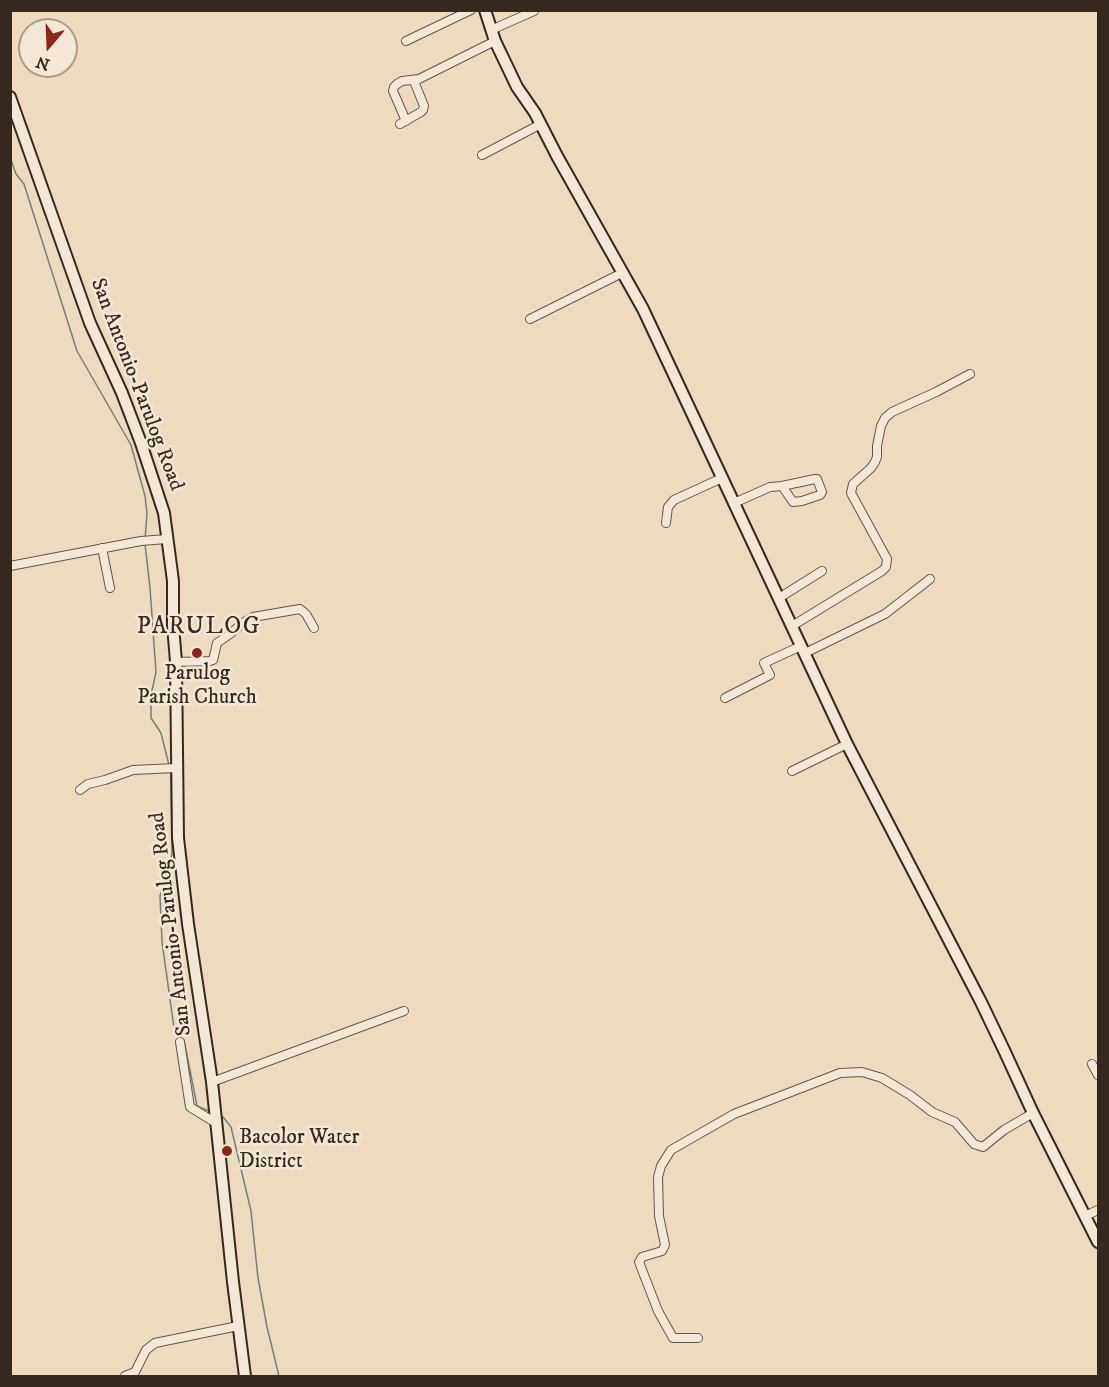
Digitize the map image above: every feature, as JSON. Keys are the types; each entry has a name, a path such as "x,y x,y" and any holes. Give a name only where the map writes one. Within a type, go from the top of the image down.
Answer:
{"street":[{"path":"406,40 471,10"},
{"path":"484,10 517,87 536,113 557,156 643,309 847,744 990,1021 1032,1113 1098,1242"},
{"path":"414,81 424,106 423,110 403,122 393,89 397,84 402,81 414,81 534,11"},
{"name":"San Antonio-Parulog Road","path":"10,97 90,323 122,393 164,513 173,581 176,662 172,768 178,838 188,924 212,1082 245,1377"},
{"path":"482,155 541,124"},
{"path":"530,319 622,273"},
{"path":"792,626 886,567 888,559 851,493 853,484 875,462 881,426 885,418 892,412 970,374"},
{"path":"666,523 668,507 674,500 722,478"},
{"path":"734,503 770,487 815,478 818,479 822,492 820,495 793,502 782,486"},
{"path":"10,566 102,548 167,539"},
{"path":"102,548 110,588"},
{"path":"779,598 822,571"},
{"path":"725,698 770,675 764,663 885,614 930,579"},
{"path":"176,662 210,661 214,657 217,643 253,616 300,609 306,614 314,628"},
{"path":"792,771 847,744"},
{"path":"80,790 88,784 133,770 172,768"},
{"path":"212,1082 404,1011"},
{"path":"180,1042 190,1107 216,1123"},
{"path":"1092,1064 1098,1075"},
{"path":"698,1338 673,1338 658,1311 639,1262 642,1257 662,1251 665,1245 659,1216 658,1177 661,1166 671,1150 734,1114 840,1074 862,1072 882,1078 932,1112 955,1122 974,1144 983,1147 1004,1130 1032,1113"},
{"path":"1085,1216 1098,1210"},
{"path":"125,1377 135,1372 146,1350 155,1343 238,1326"}],"waterway":[{"path":"10,157 16,174 24,184 77,351 131,445 145,496 147,514 145,539"},
{"path":"145,544 156,672 151,695 151,718 161,733 169,765"},
{"path":"171,772 172,854 160,896 162,942 175,1035 184,1040 197,1106 209,1111"},
{"path":"223,1117 231,1127 251,1211 258,1278 279,1376"}],"place":[{"name":"Parulog Parish Church","path":"197,653"},
{"name":"Bacolor Water District","path":"227,1151"}],"district":[{"name":"PARULOG","path":"199,628"}]}
